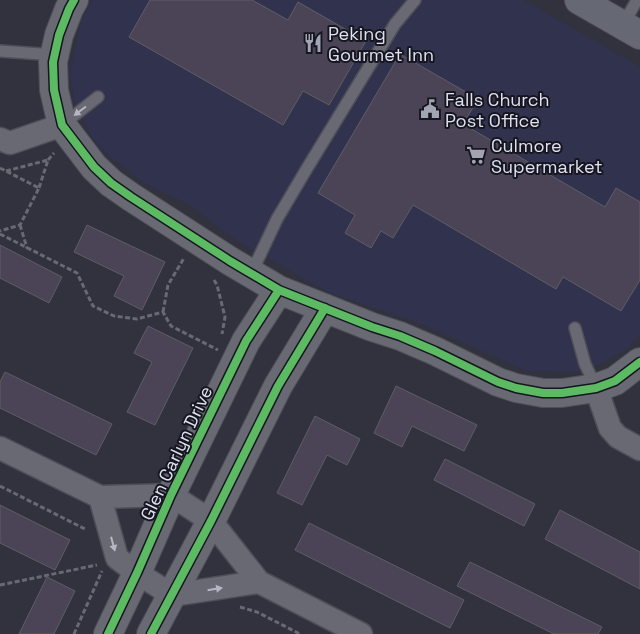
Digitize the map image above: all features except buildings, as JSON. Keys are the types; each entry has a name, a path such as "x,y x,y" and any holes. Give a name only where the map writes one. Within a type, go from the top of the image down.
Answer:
{"main road":[{"path":"579,0 631,30"}],"street":[{"path":"74,0 59,35 53,62 54,90 62,125 94,167 111,183 251,274 279,290 372,328 400,336 498,382 516,388 543,393 562,393 596,388 614,381 640,362"},
{"path":"0,138 10,143 62,125"},
{"name":"Glen Carlyn Drive","path":"108,634 171,495 246,340 279,290"},
{"path":"151,634 211,521 278,386 325,308"},
{"path":"596,388 610,428 618,438 640,449"},
{"path":"0,448 100,497 171,495 211,521 259,582 361,634"},
{"path":"100,497 117,558 136,573 172,595 259,582"}],"lane":[{"path":"251,274 278,219 306,170 395,24 415,0"},
{"path":"631,30 637,0"},
{"path":"0,51 55,54"},
{"path":"62,125 98,97"},
{"path":"575,328 585,364 596,388"}],"path":[{"path":"0,232 20,225 39,188 48,160 5,171"},
{"path":"0,168 39,188"},
{"path":"20,225 27,248"},
{"path":"0,232 77,273 93,306 114,316 137,319 163,312 171,326 218,350 225,318 217,286 213,278"},
{"path":"0,486 94,533"},
{"path":"0,585 105,563 74,634"},
{"path":"239,607 257,612 300,634"}],"shaded area":[{"path":"93,0 524,0 640,67 640,335 628,348 600,365 573,372 527,371 419,323 328,292 236,240 188,204 144,183 110,157 91,136 74,100 70,74 81,21"}],"cycle path":[{"path":"74,0 59,35 53,62 54,90 62,125 94,167 111,183 230,261 279,290 372,327 400,336 498,382 516,388 543,393 562,393 596,388 615,381 640,362"},
{"path":"108,634 171,495 246,341 279,290"},
{"path":"151,634 211,521 278,386 325,308"}],"place":[{"name":"Peking Gourmet Inn","path":"313,43"},
{"name":"Falls Church Post Office","path":"430,109"},
{"name":"Culmore Supermarket","path":"476,155"}]}
